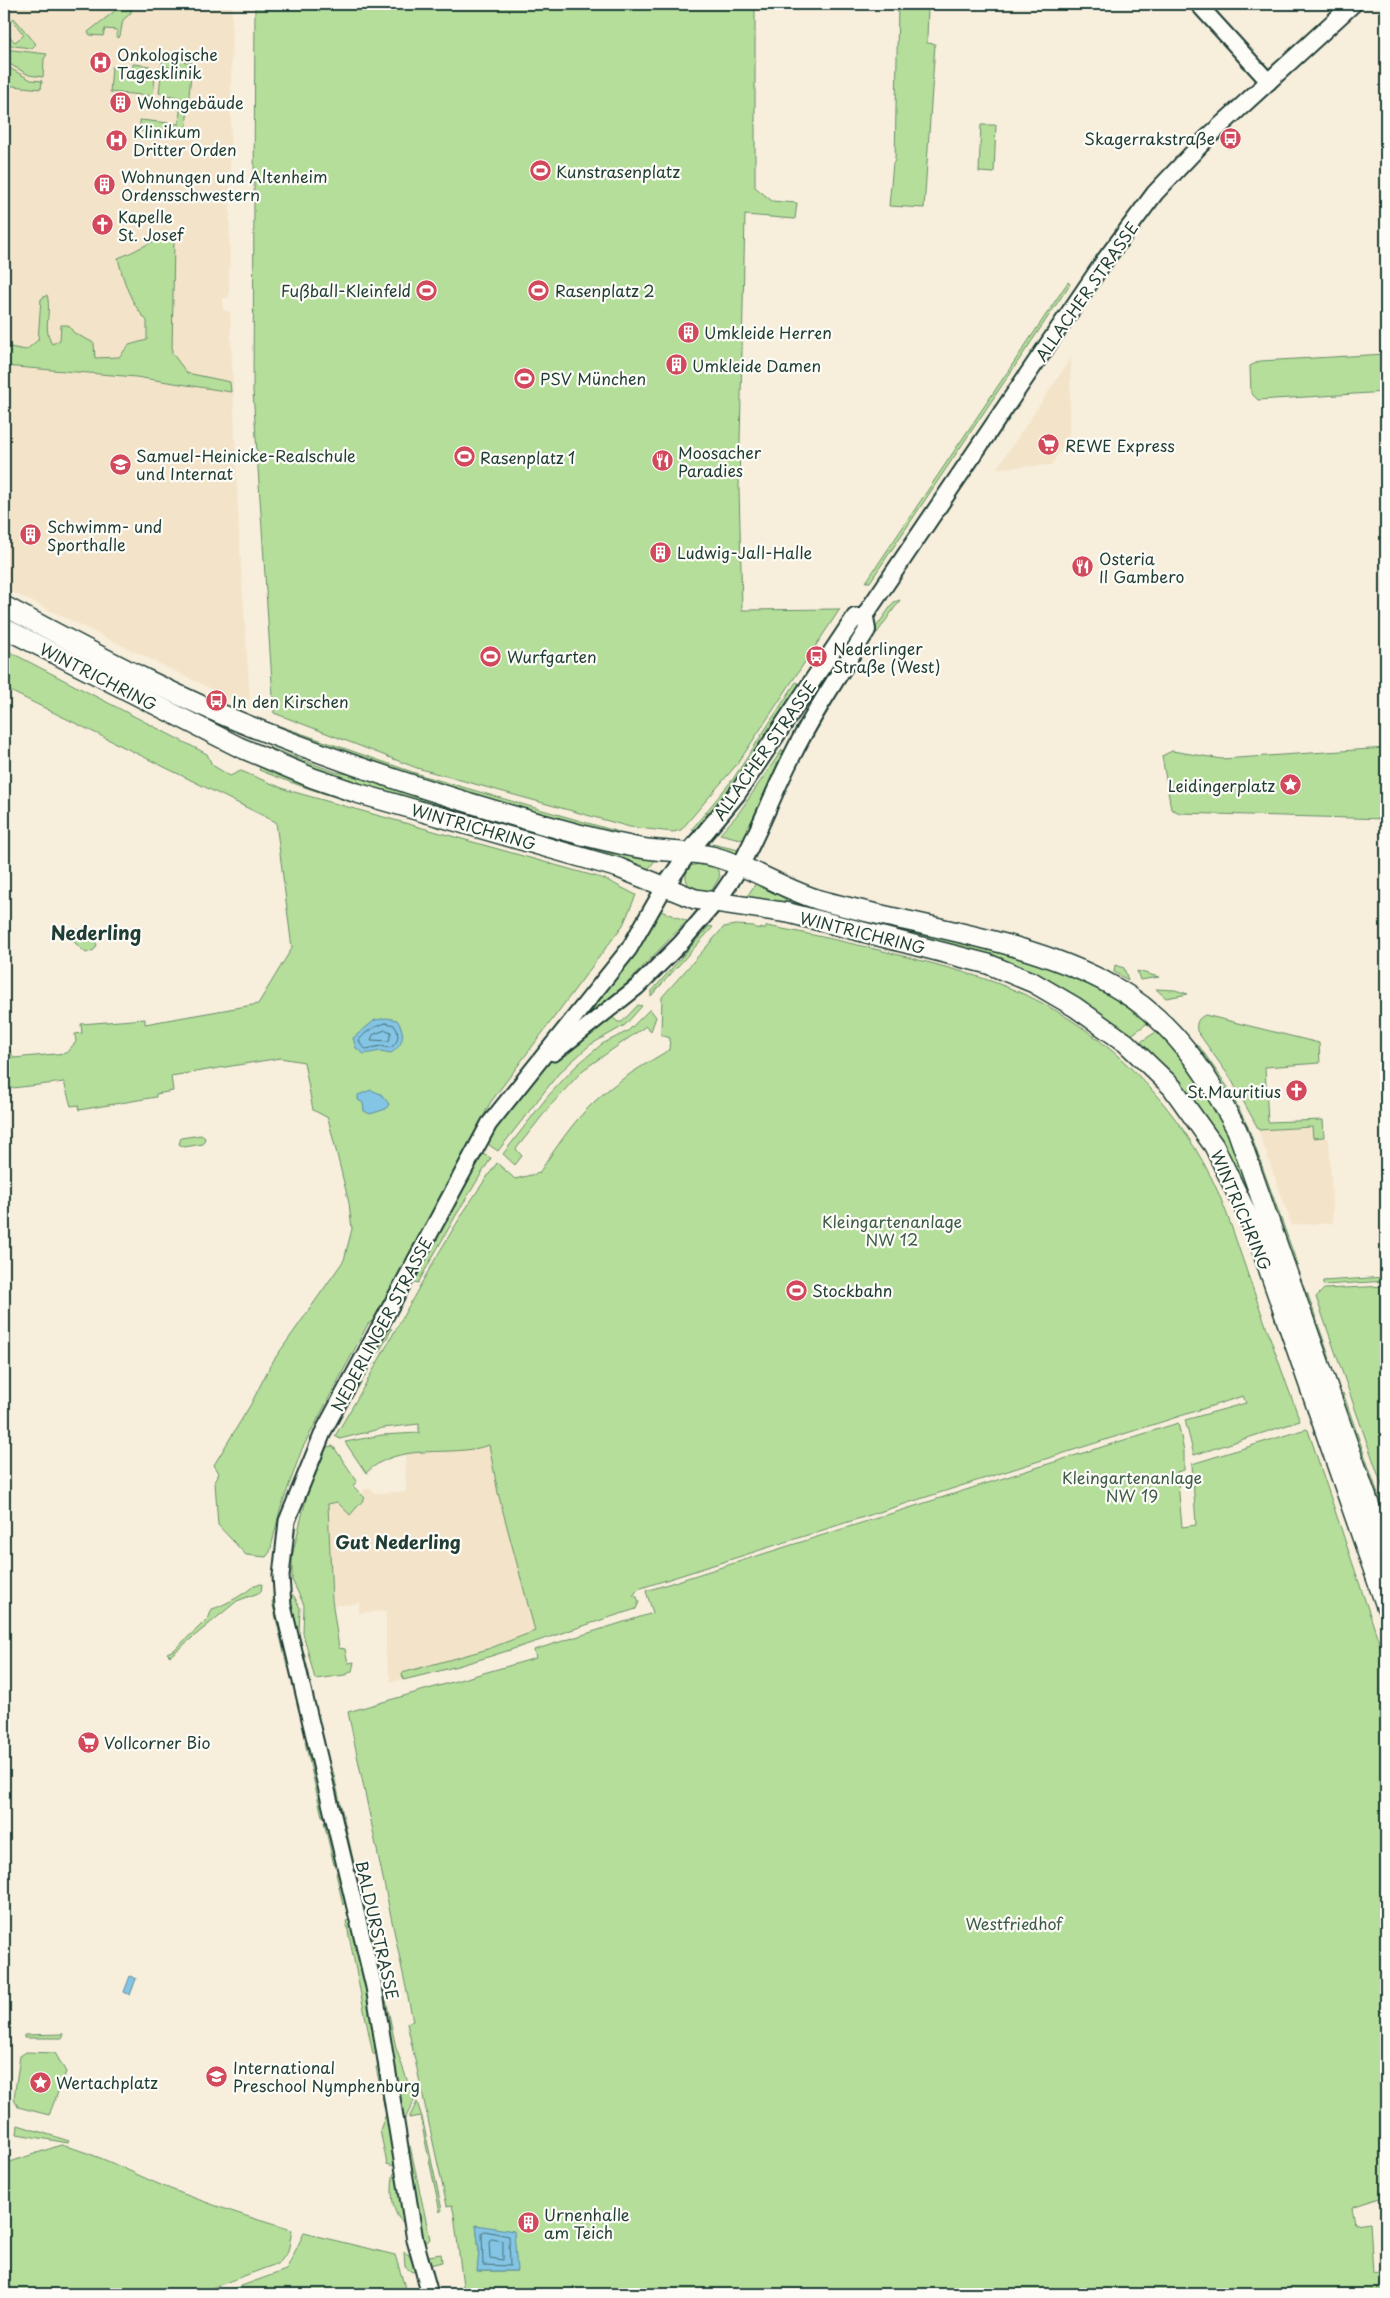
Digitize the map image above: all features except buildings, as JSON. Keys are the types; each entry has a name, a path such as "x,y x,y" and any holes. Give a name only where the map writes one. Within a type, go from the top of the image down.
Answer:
{"main road":[{"name":"ALLACHER STRASSE","path":"742,865 792,755 821,701 868,630 865,616 1063,321 1133,223 1179,166 1353,4"},
{"name":"WINTRICHRING","path":"4,606 201,705 250,726 351,764 586,836 646,849 688,852 711,856 742,865 791,889 823,901 1044,956 1116,987 1160,1020 1188,1049 1214,1086 1237,1130 1386,1552"},
{"name":"ALLACHER STRASSE","path":"664,888 688,852 736,794 856,617 865,616"},
{"name":"WINTRICHRING","path":"4,628 239,747 313,778 357,793 619,868 695,900 789,913 988,964 1034,983 1075,1007 1126,1043 1172,1087 1214,1146 1256,1233 1386,1606"},
{"name":"NEDERLINGER STRASSE","path":"715,903 742,865"}],"street":[{"path":"1198,4 1268,82"},
{"name":"NEDERLINGER STRASSE","path":"281,1576 287,1520 314,1449 478,1144 518,1086 580,1013 629,949 664,888"},
{"name":"NEDERLINGER STRASSE","path":"518,1086 581,1030 637,987 681,943 715,903"},
{"name":"BALDURSTRASSE","path":"281,1576 284,1606 302,1689 374,1986 415,2240 430,2294"}],"shaded area":[{"path":"4,4 232,4 229,298 223,298 223,310 230,311 239,534 250,698 242,704 4,588"},
{"path":"1071,358 1069,437 1051,465 997,468"},
{"path":"1312,1128 1313,1138 1329,1138 1333,1223 1292,1225 1258,1130"},
{"path":"486,1431 498,1493 535,1631 488,1658 391,1682 386,1656 386,1611 359,1613 359,1603 333,1606 328,1504 337,1502 352,1486 361,1494 365,1489 371,1489 374,1493 406,1492 405,1455 419,1435"}],"green space":[{"path":"255,4 755,4 755,187 772,201 797,203 795,219 745,215 739,488 742,610 840,609 738,763 681,830 673,832 630,827 417,768 274,713 253,391"},
{"path":"898,4 928,4 927,43 935,44 924,208 889,206 893,163 895,161"},
{"path":"120,7 131,8 131,13 123,20 120,36 117,38 117,30 105,29 103,36 90,35 88,32"},
{"path":"14,18 36,44 32,48 4,45 10,37 15,42 24,35 12,20"},
{"path":"4,49 47,54 44,59 43,77 29,75 4,61"},
{"path":"163,57 192,63 186,129 183,133 140,131 140,120 179,124 181,98 159,93 161,75 174,77 176,70 166,66 164,70 161,70"},
{"path":"133,64 150,66 149,77 155,78 153,96 110,92 112,67 133,69"},
{"path":"4,65 31,80 42,81 41,89 4,85"},
{"path":"981,125 996,125 994,173 979,172"},
{"path":"169,237 174,241 172,353 187,373 230,382 231,392 136,377 4,366 4,346 26,350 38,340 41,299 47,295 47,326 52,344 60,340 61,325 68,325 74,333 94,343 95,358 119,357 129,345 147,340 147,321 136,307 128,292 118,258 157,240"},
{"path":"1068,282 1070,284 870,582 866,582"},
{"path":"1386,354 1386,392 1258,400 1251,393 1250,366 1260,361"},
{"path":"900,600 877,633 872,633 894,602"},
{"path":"4,649 207,754 212,765 230,776 241,771 287,790 605,879 636,895 623,925 490,1103 460,1164 375,1319 368,1324 302,1449 280,1510 270,1552 266,1557 246,1555 218,1525 215,1482 219,1473 214,1465 251,1404 271,1364 344,1260 352,1229 349,1203 328,1118 313,1110 304,1062 280,1058 171,1076 173,1091 156,1094 156,1097 79,1110 78,1105 71,1106 64,1082 4,1089 4,1041 14,1058 66,1053 76,1042 75,1034 82,1033 81,1024 145,1019 145,1024 258,1004 292,948 276,822 10,691 4,693"},
{"path":"796,682 801,685 735,782 696,830 692,829 733,779"},
{"path":"277,725 424,776 619,832 618,835 423,780 276,729"},
{"path":"268,747 335,772 354,775 656,859 647,871 346,782 267,751"},
{"path":"1386,748 1386,819 1180,813 1171,809 1162,756 1172,751 1222,759"},
{"path":"782,750 785,751 748,841 720,834 738,814"},
{"path":"261,765 392,811 391,813 358,804 292,783 259,770"},
{"path":"712,844 743,851 740,855 713,847"},
{"path":"704,863 716,866 720,876 712,890 708,893 690,888 686,877 690,866"},
{"path":"756,883 796,904 817,911 840,912 1016,957 1065,972 1098,988 1149,1022 1130,1036 1095,1009 1048,981 746,898"},
{"path":"658,910 687,921 628,982 623,991 595,1012 590,1012"},
{"name":"Kleingartenanlage NW 12","path":"736,925 765,929 767,926 817,936 915,959 981,978 1028,996 1058,1012 1087,1031 1115,1053 1164,1104 1185,1132 1203,1162 1226,1212 1300,1421 1194,1455 1185,1420 1246,1403 1243,1396 638,1589 633,1596 637,1597 639,1602 636,1609 491,1656 403,1680 402,1673 488,1649 535,1631 498,1493 489,1445 458,1451 409,1453 379,1463 366,1473 345,1442 382,1435 419,1433 419,1424 383,1428 340,1439 335,1436 453,1229 497,1163 515,1179 539,1173 571,1128 593,1103 620,1081 669,1050 670,1038 661,1035 662,997 724,927"},
{"path":"709,926 713,927 651,996 651,992"},
{"path":"85,929 93,937 97,945 94,950 86,953 73,941 75,930"},
{"path":"1115,965 1124,968 1128,980 1114,972"},
{"path":"1137,971 1159,977 1140,980"},
{"path":"1156,989 1175,990 1188,994 1166,998"},
{"path":"638,1005 642,1006 625,1025 590,1045 559,1073 498,1151 489,1145 488,1139 493,1131 535,1075 562,1051 612,1017 618,1022 622,1022"},
{"path":"650,1009 656,1017 651,1031 646,1026 583,1070 550,1106 516,1149 522,1156 515,1165 503,1154 548,1096 576,1066 602,1044 628,1031"},
{"path":"1205,1015 1319,1043 1320,1063 1265,1067 1268,1122 1323,1120 1324,1137 1313,1138 1312,1127 1259,1130 1231,1079 1197,1031 1200,1018"},
{"path":"1159,1030 1175,1046 1226,1123 1386,1572 1386,1583 1214,1131 1185,1091 1139,1043"},
{"path":"1199,1046 1227,1086 1248,1127 1298,1266 1294,1263 1234,1107 1197,1048"},
{"path":"201,1135 205,1138 203,1144 184,1147 179,1144 181,1138"},
{"path":"480,1153 491,1158 418,1283 412,1281"},
{"path":"1386,1277 1386,1281 1323,1285 1323,1281"},
{"path":"1386,1286 1386,1497 1316,1297 1324,1289"},
{"path":"1307,1292 1330,1359 1327,1360 1305,1297"},
{"path":"388,1328 392,1329 345,1409 343,1408"},
{"path":"1343,1393 1386,1517 1386,1527 1340,1395"},
{"name":"Westfriedhof","path":"1178,1423 1184,1451 1184,1470 1177,1472 1182,1527 1196,1525 1192,1464 1306,1429 1308,1430 1386,1663 1386,2196 1352,2207 1355,2224 1370,2222 1373,2274 1386,2272 1386,2294 464,2294 454,2214 452,2205 447,2206 407,2023 413,2021 348,1712 536,1658 534,1650 653,1613 646,1591","holes":["476,2225 517,2271 478,2271 479,2250"]},
{"path":"333,1446 357,1481 353,1486 365,1498 350,1515 337,1502 328,1504 332,1600 339,1648 345,1649 348,1663 354,1662 352,1671 345,1675 315,1679 303,1633 304,1605 292,1580 292,1556 307,1495 327,1447"},
{"path":"262,1584 261,1592 237,1601 170,1656 167,1653 174,1650 198,1628 209,1617 212,1609 234,1599 254,1585"},
{"path":"289,1596 294,1596 300,1608 299,1634 310,1677 305,1674 289,1608"},
{"path":"276,1600 290,1665 287,1666 272,1601"},
{"path":"308,1741 326,1815 322,1816 305,1742"},
{"path":"331,1769 357,1877 354,1877 329,1771"},
{"path":"324,1822 328,1823 338,1864 334,1865"},
{"path":"340,1870 346,1900 343,1905 336,1873"},
{"path":"358,1887 382,1977 381,1980"},
{"path":"352,1919 368,1986 378,2054 373,2054 346,1921"},
{"path":"384,1990 396,2048 414,2101 405,2119 402,2117 382,1992"},
{"path":"63,2034 63,2038 24,2038 24,2035"},
{"path":"26,2052 55,2053 66,2072 49,2115 18,2107 14,2098 20,2056"},
{"path":"379,2066 381,2068 386,2105 384,2105 376,2067"},
{"path":"417,2102 442,2210 440,2212 420,2116 409,2118"},
{"path":"386,2114 388,2114 397,2167 387,2164 380,2130"},
{"path":"18,2125 69,2141 68,2143 17,2134"},
{"path":"61,2145 102,2159 199,2200 292,2230 288,2252 279,2263 195,2294 4,2294 4,2164"},
{"path":"410,2146 430,2239 426,2243 422,2240 407,2147"},
{"path":"394,2173 397,2173 406,2224 397,2215 393,2202 392,2186"},
{"path":"304,2233 395,2255 404,2284 405,2294 219,2294 286,2270"},
{"path":"404,2252 409,2255 416,2271 412,2272 405,2267"},
{"path":"441,2254 442,2262 430,2265 429,2256"}],"water":[{"path":"387,1018 397,1020 402,1030 401,1042 395,1050 391,1053 381,1051 364,1054 356,1048 353,1038 375,1020"},
{"path":"371,1090 381,1094 389,1104 386,1109 370,1114 364,1111 363,1103 358,1100 358,1095"},
{"path":"130,1976 136,1979 130,1995 124,1992"},
{"path":"476,2225 514,2231 517,2271 477,2271 479,2250"}],"place":[{"name":"Onkologische Tagesklinik","path":"101,63"},
{"name":"Wohngebäude","path":"121,102"},
{"name":"Skagerrakstraße","path":"1231,138"},
{"name":"Klinikum Dritter Orden","path":"117,140"},
{"name":"Kunstrasenplatz","path":"540,171"},
{"name":"Wohnungen und Altenheim Ordensschwestern","path":"105,185"},
{"name":"Kapelle St. Josef","path":"102,225"},
{"name":"Fußball-Kleinfeld","path":"427,290"},
{"name":"Rasenplatz 2","path":"539,290"},
{"name":"Umkleide Herren","path":"688,332"},
{"name":"Umkleide Damen","path":"676,365"},
{"name":"PSV München","path":"524,378"},
{"name":"REWE Express","path":"1049,445"},
{"name":"Rasenplatz 1","path":"464,457"},
{"name":"Moosacher Paradies","path":"662,461"},
{"name":"Samuel-Heinicke-Realschule und Internat","path":"120,464"},
{"name":"Schwimm- und Sporthalle","path":"31,535"},
{"name":"Ludwig-Jall-Halle","path":"661,552"},
{"name":"Osteria Il Gambero","path":"1083,567"},
{"name":"Wurfgarten","path":"491,656"},
{"name":"Nederlinger Straße (West)","path":"817,657"},
{"name":"In den Kirschen","path":"216,701"},
{"name":"Leidingerplatz","path":"1291,785"},
{"name":"St.Mauritius","path":"1297,1091"},
{"name":"Stockbahn","path":"796,1290"},
{"name":"Vollcorner Bio","path":"88,1742"},
{"name":"International Preschool Nymphenburg","path":"217,2076"},
{"name":"Wertachplatz","path":"40,2082"},
{"name":"Urnenhalle am Teich","path":"528,2223"}],"district":[{"name":"Nederling","path":"96,932"},
{"name":"Gut Nederling","path":"398,1541"}],"park label":[{"name":"Kleingartenanlage NW 19","path":"1132,1486"}]}
